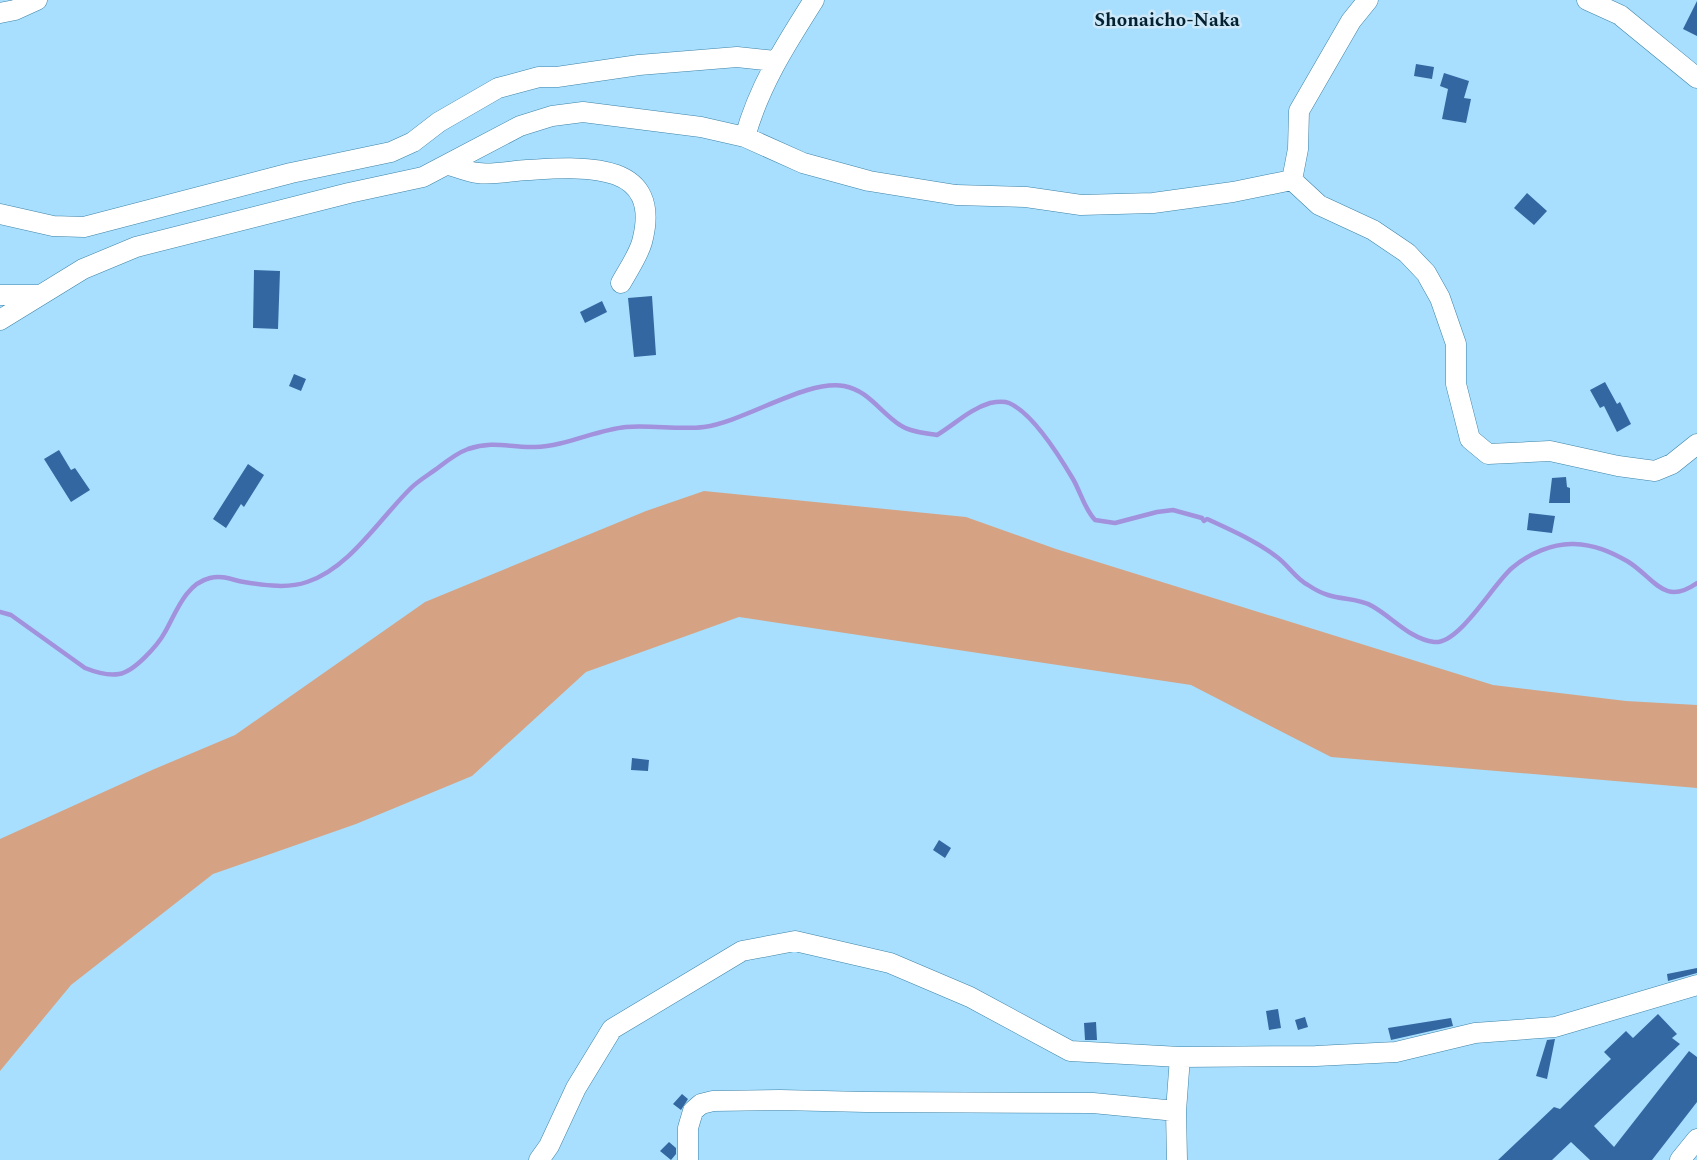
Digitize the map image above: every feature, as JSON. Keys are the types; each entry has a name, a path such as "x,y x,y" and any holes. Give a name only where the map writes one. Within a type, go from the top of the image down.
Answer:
{"street":[{"path":"0,13 15,10 36,0"},
{"path":"744,137 753,108 775,61 814,0"},
{"path":"1292,180 1298,149 1299,111 1352,21 1368,0"},
{"path":"1587,0 1620,15 1697,78"},
{"path":"0,214 53,226 84,227 290,173 391,152 413,142 439,122 498,88 539,77 556,77 638,66 737,57 775,61"},
{"path":"0,320 83,269 136,247 349,193 422,177 520,126 552,116 583,112 701,127 744,137 803,163 869,181 956,195 1026,197 1082,205 1153,203 1233,192 1292,180"},
{"path":"448,165 478,173 570,168 605,170 630,180 642,198 646,211 641,243 621,283"},
{"path":"1292,180 1319,205 1373,230 1407,252 1426,273 1440,298 1456,344 1456,384 1470,439 1488,454 1550,451 1618,466 1655,471 1672,464 1697,444"},
{"path":"0,295 38,295"},
{"path":"539,1160 549,1146 576,1088 612,1029 742,951 795,941 890,963 970,997 1070,1051 1180,1058 1316,1056 1396,1052 1475,1033 1555,1026 1697,985"},
{"path":"1176,1160 1176,1111 1180,1058"},
{"path":"688,1160 688,1128 693,1111 701,1104 713,1101 1094,1103 1176,1111"},
{"path":"1680,1160 1697,1140"}],"shaded area":[{"path":"704,491 966,517 1056,549 1493,685 1626,701 1697,705 1697,788 1331,757 1191,685 739,617 586,672 472,776 356,824 213,874 71,985 0,1071 0,839 152,770 235,735 425,602 646,511"}],"building":[{"path":"1697,1 1697,36 1683,29"},
{"path":"1416,64 1434,67 1432,79 1414,76"},
{"path":"1444,73 1469,81 1464,98 1471,99 1466,123 1442,119 1448,89 1440,86"},
{"path":"1527,193 1547,211 1534,225 1514,208"},
{"path":"254,270 280,271 278,329 253,328"},
{"path":"652,296 656,355 634,357 628,298"},
{"path":"602,301 607,312 585,323 580,312"},
{"path":"294,374 306,379 301,391 289,386"},
{"path":"1605,382 1617,404 1620,402 1631,424 1617,432 1604,406 1600,408 1590,390"},
{"path":"59,450 71,470 75,468 90,490 71,502 44,459"},
{"path":"248,464 264,475 244,507 241,504 226,528 213,519"},
{"path":"1566,477 1567,487 1570,488 1570,503 1549,503 1552,478"},
{"path":"1529,513 1555,516 1552,533 1527,530"},
{"path":"632,758 649,760 648,771 631,770"},
{"path":"939,840 951,848 945,858 933,850"},
{"path":"1697,968 1697,973 1668,981 1667,974"},
{"path":"1278,1009 1281,1028 1269,1030 1266,1011"},
{"path":"1658,1014 1677,1034 1672,1038 1680,1044 1594,1126 1614,1147 1689,1051 1697,1057 1697,1102 1652,1160 1590,1160 1571,1142 1552,1160 1498,1160 1554,1107 1560,1109 1611,1059 1604,1052 1626,1031 1633,1038"},
{"path":"1305,1017 1308,1027 1298,1030 1295,1020"},
{"path":"1451,1018 1453,1026 1391,1040 1388,1028"},
{"path":"1096,1022 1097,1040 1085,1040 1084,1023"},
{"path":"1555,1039 1547,1079 1536,1076 1547,1040"},
{"path":"682,1094 688,1099 681,1110 673,1104"},
{"path":"669,1142 676,1148 676,1154 671,1160 660,1151"}],"waterway":[{"path":"0,612 11,615 85,668 106,674 119,674 132,668 157,644 182,600 201,581 219,577 244,582 284,586 307,582 323,575 351,554 414,485 449,459 464,451 486,445 547,446 626,427 704,427 738,417 795,394 829,386 853,388 904,427 918,432 937,435 969,413 983,406 997,402 1009,403 1027,416 1045,436 1073,479 1085,505 1095,520 1115,523 1157,512 1173,510 1202,518 1204,521 1207,519 1269,551 1300,579 1315,589 1334,597 1367,603 1409,632 1425,640 1434,642 1444,640 1454,634 1465,624 1512,568 1525,558 1558,545 1574,544 1608,551 1627,561 1659,587 1667,591 1685,590 1697,583"}],"district":[{"name":"Shonaicho-Naka","path":"1167,19"}]}
